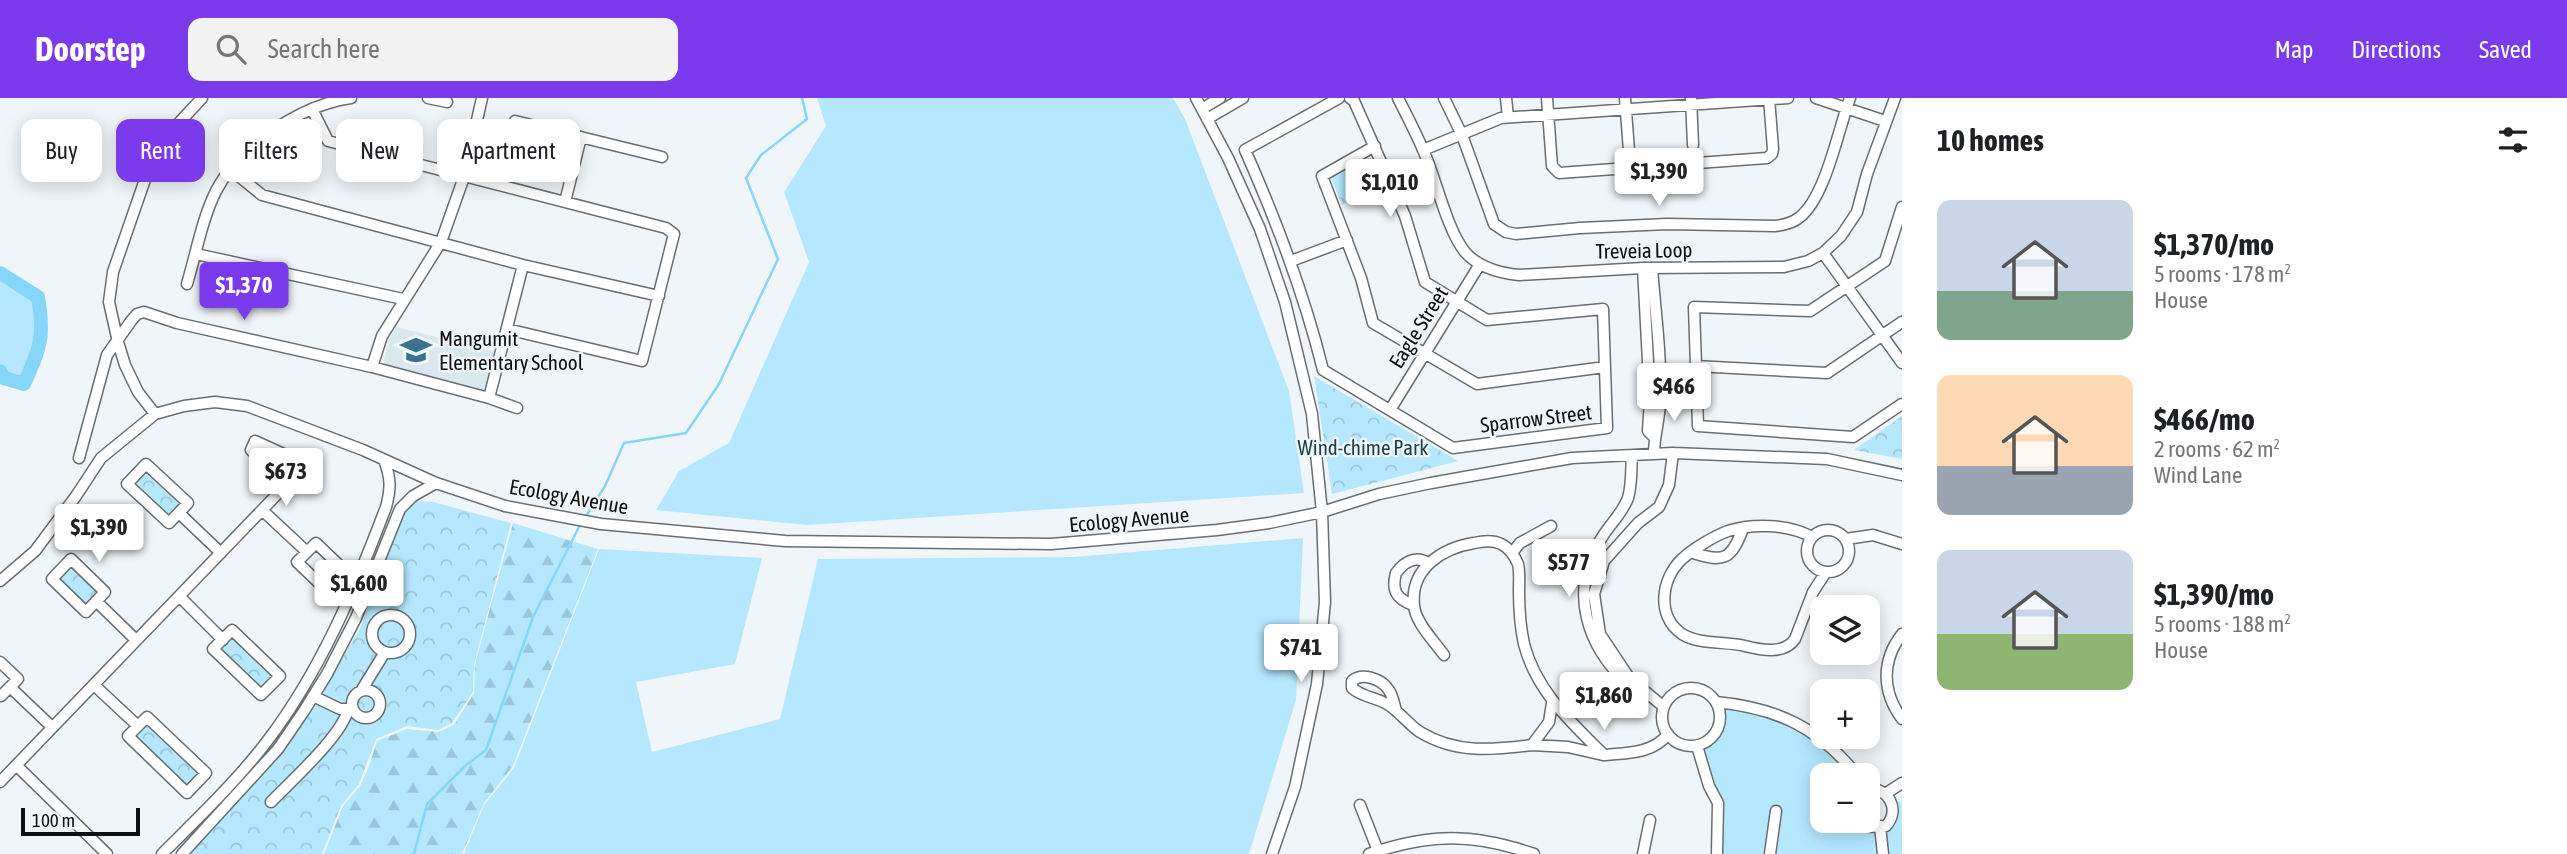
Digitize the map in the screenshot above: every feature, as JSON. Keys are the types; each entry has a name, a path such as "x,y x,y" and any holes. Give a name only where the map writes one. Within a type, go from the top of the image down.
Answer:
{"street":[{"path":"0,581 35,551 101,458 155,414 138,392 118,342 109,302 113,272 149,168 177,125 202,98"},
{"path":"289,119 312,109 351,98"},
{"path":"428,98 447,102"},
{"path":"477,119 482,98"},
{"path":"1201,108 1220,98"},
{"path":"1201,108 1243,98"},
{"name":"Sparrow Street","path":"1339,98 1245,150 1291,261 1309,313 1323,370 1453,447 1607,428 1603,309 1487,320 1425,282 1405,216 1375,146 1354,101 1350,98"},
{"path":"1398,98 1423,150 1452,227 1465,252 1480,264"},
{"path":"1444,98 1462,135 1494,224 1506,232 1516,234 1667,224 1789,224 1800,217 1818,194 1848,103"},
{"path":"1506,98 1508,117"},
{"path":"1547,98 1552,166 1559,173 1767,158 1773,149 1769,99"},
{"path":"1423,150 1508,117 1548,115 1626,104 1788,98"},
{"path":"1816,98 1848,103 1885,121"},
{"name":"Treveia Loop","path":"1480,264 1498,273 1518,275 1647,268 1784,267 1808,261 1823,253 1841,236 1857,212 1885,121 1895,98"},
{"path":"1691,101 1693,145"},
{"path":"1626,104 1629,151"},
{"path":"1201,108 1228,158 1260,229 1285,302 1312,414 1322,512 1325,603 1317,684 1295,787 1272,854"},
{"path":"312,109 328,141 437,170"},
{"path":"565,202 581,137 662,157"},
{"path":"1375,146 1322,176 1361,278 1373,323 1477,384 1605,367"},
{"path":"187,284 217,189 222,182"},
{"path":"246,182 262,195 523,265 659,296"},
{"path":"372,367 382,336 441,242 462,182"},
{"path":"484,182 666,228 674,234 642,361 507,328"},
{"path":"1902,206 1885,261 1810,311 1694,307 1698,426 1853,437 1902,404"},
{"path":"1291,261 1347,240"},
{"path":"1823,253 1902,363"},
{"path":"196,254 403,299"},
{"name":"Eagle Street","path":"1390,410 1480,264"},
{"path":"489,398 523,265"},
{"path":"1647,268 1661,399 1654,437 1654,454"},
{"path":"79,458 107,355 137,314 144,312 177,323 372,367 517,408"},
{"path":"1695,366 1827,373 1902,322"},
{"name":"Ecology Avenue","path":"155,414 184,405 215,402 247,406 363,450 436,483 505,506 601,524 785,541 1051,544 1217,530 1322,512 1379,494 1431,483 1572,458 1673,453 1827,458 1902,475"},
{"path":"255,441 312,467 291,488 287,484 251,450 255,441"},
{"path":"1663,709 1630,679 1600,634 1594,594 1604,561 1638,523 1659,507 1669,485 1673,453"},
{"path":"1632,455 1628,498 1600,539 1587,575 1586,618 1598,651 1614,671 1663,709"},
{"path":"162,854 267,741 315,667 344,612 391,490 390,475 384,460"},
{"path":"146,464 188,503 178,513 169,523 127,484 146,464"},
{"path":"182,854 278,749 313,696 356,618 400,509 413,496 436,483"},
{"path":"0,782 287,484"},
{"path":"262,510 307,552"},
{"path":"178,513 221,553"},
{"path":"1512,553 1520,543 1551,526"},
{"path":"1812,537 1771,526 1731,530 1714,537 1683,559 1671,575 1665,587 1665,611 1673,625 1684,635 1760,649 1777,649 1792,643 1813,592 1826,572"},
{"path":"378,529 390,532"},
{"path":"1693,553 1710,558 1724,558 1734,551 1743,529"},
{"path":"1836,531 1846,539 1849,552 1844,565 1833,571 1826,572 1815,568 1808,559 1807,547 1817,533 1836,531"},
{"path":"1846,539 1873,535 1902,544"},
{"path":"1444,655 1426,630 1413,605 1418,581 1428,563 1444,552 1458,546 1486,541 1500,543 1512,553 1518,563 1521,623 1524,645 1531,663 1552,703 1604,755"},
{"path":"71,559 105,592 96,601 86,612 52,579 71,559"},
{"path":"1413,605 1400,600 1395,591 1396,573 1409,561 1417,559 1428,563"},
{"path":"365,562 376,567"},
{"path":"180,597 223,640"},
{"path":"96,601 136,640"},
{"path":"344,612 374,625"},
{"path":"393,615 404,620 410,630 409,641 401,650 384,652 373,641 374,625 382,617 393,615"},
{"path":"232,630 280,676 261,695 213,649 223,640 232,630"},
{"path":"1902,634 1894,645 1886,678 1893,706 1902,719"},
{"path":"271,802 327,743 346,717 354,697 384,652"},
{"path":"0,662 18,679 5,691 52,727"},
{"path":"94,685 138,726"},
{"path":"1693,688 1710,695 1716,702 1720,720 1718,729 1713,737 1697,746 1678,743 1664,727 1663,709 1676,693 1693,688"},
{"path":"313,696 327,704 350,709 366,718 375,715 379,699 373,692 360,691"},
{"path":"1716,702 1766,711 1798,725 1829,744 1846,763"},
{"path":"1532,745 1549,722 1552,703"},
{"path":"1396,711 1419,732 1456,747 1478,750 1532,745 1568,747 1604,755 1640,752 1668,734"},
{"path":"147,717 206,773 187,793 128,736 138,726 147,717"},
{"path":"1697,746 1709,786 1718,803 1717,854"},
{"path":"17,766 107,854"},
{"path":"1885,794 1902,783"},
{"path":"1880,792 1897,802 1890,821 1886,826 1880,826 1883,854"},
{"path":"1360,805 1373,853 1420,840 1444,838 1497,842 1529,853"},
{"path":"1770,854 1776,811"},
{"path":"1643,854 1650,820"}],"shaded area":[{"path":"396,327 498,352 489,386 484,391 387,367 384,359"}],"green space":[{"path":"817,98 1173,98 1185,119 1289,391 1304,493 807,525 656,510 679,471 729,443 809,262 784,192 826,126"},
{"path":"1369,158 1375,161 1386,189 1342,205 1332,181 1334,177"},
{"path":"0,273 38,297 40,342 24,384 4,378 0,371"},
{"name":"Wind-chime Park","path":"1314,376 1458,461 1332,494"},
{"path":"1902,416 1902,459 1854,450"},
{"path":"147,470 181,502 168,515 134,483"},
{"path":"417,501 433,502 511,523 474,665 473,692 452,723 438,730 407,726 376,739 359,784 341,806 322,854 187,854 275,761 316,705 361,626 404,513"},
{"path":"513,523 598,549 513,766 484,803 462,854 324,854 343,806 360,786 368,769 377,741 407,729 438,732 454,725 474,693 475,664"},
{"path":"1303,538 1296,700 1249,854 464,854 484,805 514,768 599,549 762,558 735,664 636,682 652,752 780,719 818,559 1073,557"},
{"path":"71,564 101,592 86,607 57,579"},
{"path":"232,635 276,675 262,690 218,650"},
{"path":"1716,702 1798,725 1810,735 1810,749 1826,749 1843,763 1810,763 1810,833 1880,833 1880,826 1883,854 1717,854 1718,803 1697,746 1714,734 1719,723"},
{"path":"146,721 202,773 188,790 131,737"},
{"path":"1902,800 1902,854 1885,854 1883,831 1886,816"}],"waterway":[{"path":"585,518 605,486 624,443 686,433 719,384 778,259 746,178 761,155 807,119 802,98"},
{"path":"0,273 38,297 41,323 40,342 24,384 4,378 0,371"},
{"path":"414,854 427,804 465,766 486,750 533,617 581,523"}],"place":[{"name":"Mangumit Elementary School","path":"416,350"}]}
